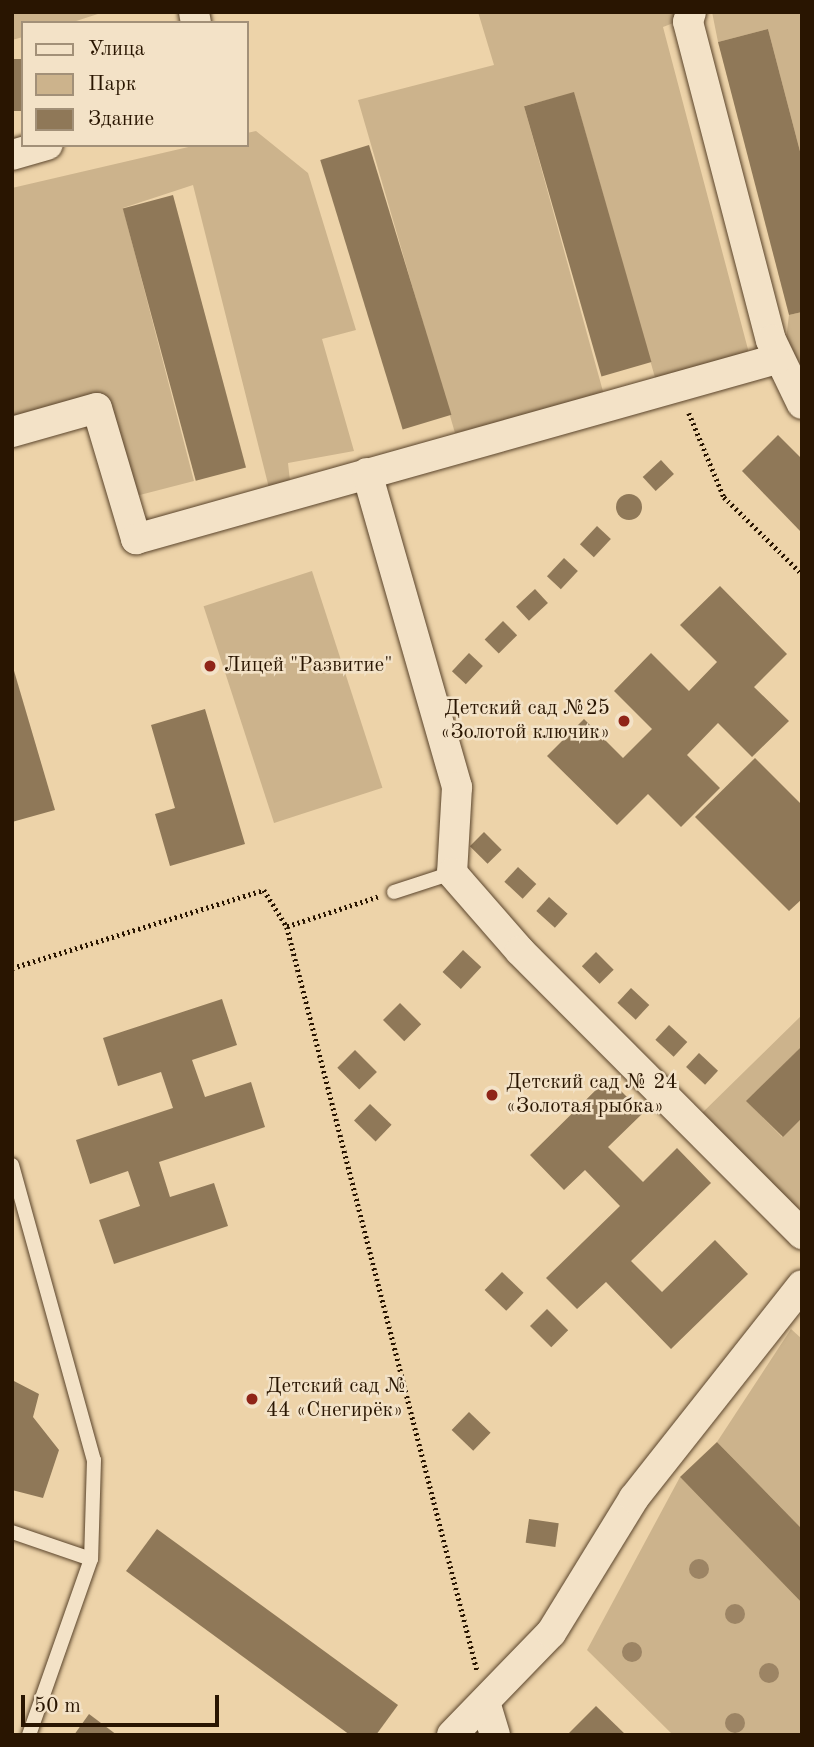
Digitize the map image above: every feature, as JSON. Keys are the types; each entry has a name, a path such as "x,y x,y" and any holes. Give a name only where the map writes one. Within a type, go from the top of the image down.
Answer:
{"street":[{"path":"691,12 688,22 778,359 802,404"},
{"path":"12,155 41,147"},
{"path":"12,432 97,408 136,539 778,359"},
{"path":"368,473 457,787 452,873 520,951 802,1234"},
{"path":"452,1735 551,1633 634,1498 802,1284"},
{"path":"485,1702 495,1735"}],"lane":[{"path":"394,892 452,873"},
{"path":"12,1165 94,1460 91,1559 29,1735"},
{"path":"12,1532 91,1559"}],"path":[{"path":"678,386 724,498 802,574"},
{"path":"12,968 264,890 287,928 485,1702"},
{"path":"287,928 394,892"}],"green space":[{"path":"12,12 104,12 76,21 21,21 21,38 12,40"},
{"path":"478,12 702,12 663,27 750,357 656,381 574,93 524,106 604,395 455,433 358,100 494,65"},
{"path":"712,12 802,12 802,159 768,29 718,42"},
{"path":"256,131 308,173 356,330 322,339 354,451 288,463 291,490 271,496 193,185 123,208 194,481 132,497 102,399 12,424 12,188 188,147 248,147 248,133"},
{"path":"802,312 802,387 784,356 789,315"},
{"path":"312,571 382,788 274,823 204,606"},
{"path":"802,1015 802,1046 747,1101 782,1137 802,1118 802,1222 699,1116"},
{"path":"791,1329 802,1339 802,1529 717,1442"},
{"path":"680,1477 802,1603 802,1735 673,1735 587,1650"}],"building":[{"path":"768,29 802,159 802,312 789,315 718,42"},
{"path":"12,59 21,59 21,111 12,111"},
{"path":"574,92 651,362 601,376 524,106"},
{"path":"369,145 451,415 403,430 320,160"},
{"path":"173,195 246,467 196,481 123,208"},
{"path":"778,435 802,459 802,533 742,471"},
{"path":"661,460 674,474 656,491 643,477"},
{"path":"629,494 638,498 642,507 638,516 629,520 620,516 616,507 620,498"},
{"path":"597,526 611,539 594,557 580,544"},
{"path":"564,558 578,571 561,589 547,576"},
{"path":"720,586 787,654 754,687 789,721 752,757 718,723 687,755 720,788 681,827 648,794 617,825 547,756 584,719 623,758 652,729 614,691 651,653 689,691 717,662 680,625"},
{"path":"535,589 548,603 529,621 516,607"},
{"path":"503,621 517,635 499,654 485,639"},
{"path":"469,653 483,666 466,684 452,671"},
{"path":"12,664 55,810 12,822"},
{"path":"205,709 245,844 170,866 155,814 175,808 151,725"},
{"path":"755,758 802,805 802,899 789,911 695,817"},
{"path":"484,832 502,850 488,864 470,846"},
{"path":"518,867 536,884 523,899 504,882"},
{"path":"549,897 568,914 555,928 536,911"},
{"path":"463,950 481,967 461,989 443,972"},
{"path":"596,952 614,970 600,984 582,966"},
{"path":"631,988 649,1005 636,1020 617,1003"},
{"path":"222,999 237,1045 192,1060 205,1097 251,1082 265,1127 159,1162 170,1197 214,1183 228,1226 114,1264 99,1220 140,1206 128,1171 90,1184 76,1140 173,1108 161,1072 118,1086 103,1038"},
{"path":"400,1003 421,1024 404,1041 383,1020"},
{"path":"669,1025 687,1042 674,1057 655,1040"},
{"path":"802,1046 802,1118 783,1137 746,1101"},
{"path":"355,1050 377,1072 359,1090 337,1068"},
{"path":"699,1053 718,1071 705,1085 686,1067"},
{"path":"608,1078 643,1113 608,1147 643,1182 677,1148 711,1183 631,1261 662,1292 715,1240 748,1274 671,1349 606,1282 577,1309 546,1278 620,1206 585,1170 564,1190 530,1155"},
{"path":"370,1104 392,1125 376,1141 354,1121"},
{"path":"502,1272 524,1293 506,1311 485,1290"},
{"path":"547,1309 568,1330 551,1347 530,1326"},
{"path":"12,1380 39,1394 33,1417 59,1450 43,1498 12,1490"},
{"path":"469,1412 491,1433 473,1451 452,1430"},
{"path":"717,1442 802,1529 802,1603 680,1477"},
{"path":"529,1519 559,1523 555,1547 526,1543"},
{"path":"157,1529 398,1705 376,1735 350,1735 126,1571"},
{"path":"596,1706 626,1735 567,1735"},
{"path":"89,1714 117,1735 74,1735"}],"place":[{"name":"Лицей \"Развитие\"","path":"210,666"},
{"name":"Детский сад №25 «Золотой ключик»","path":"624,721"},
{"name":"Детский сад № 24 «Золотая рыбка»","path":"492,1095"},
{"name":"Детский сад № 44 «Снегирёк»","path":"252,1399"}]}
